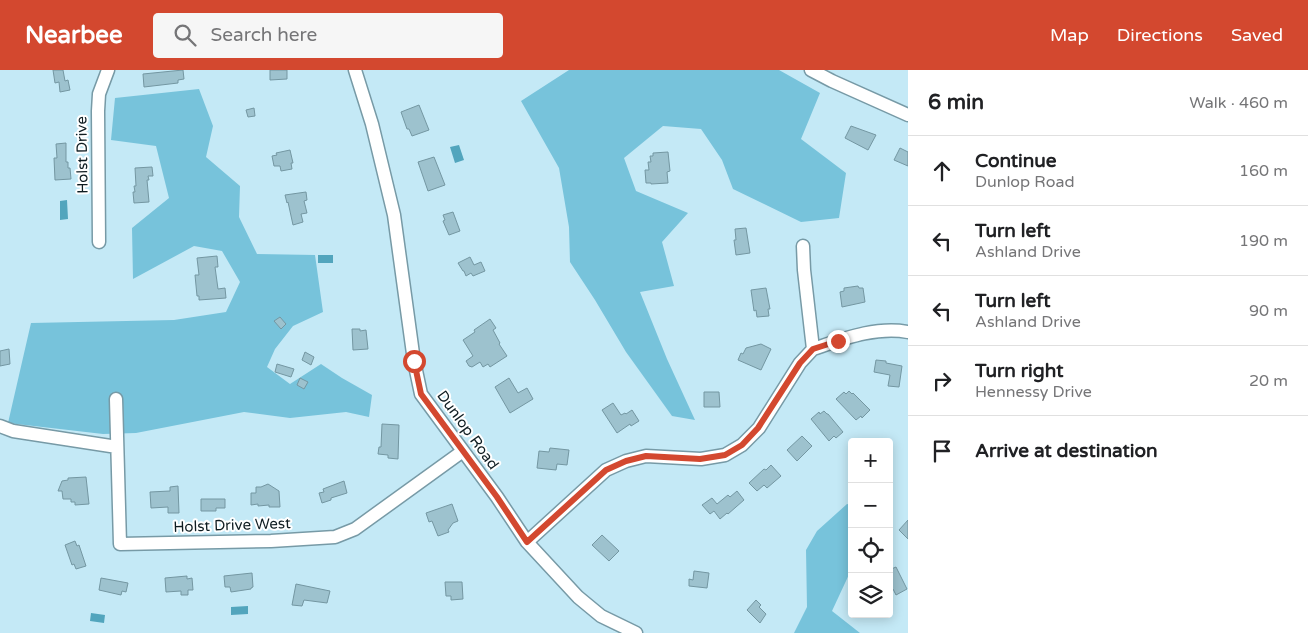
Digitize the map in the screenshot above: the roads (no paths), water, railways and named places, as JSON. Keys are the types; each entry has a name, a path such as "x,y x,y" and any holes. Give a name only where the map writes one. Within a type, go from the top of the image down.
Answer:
{"street":[{"name":"Holst Drive","path":"99,242 98,111 99,94 108,70"},
{"name":"Dunlop Road","path":"355,70 372,124 394,215 414,361 421,394 527,542 578,598 601,616 636,633"},
{"path":"812,70 908,115"},
{"path":"803,246 813,349"},
{"path":"527,542 606,470 619,464 646,456 700,459 725,455 742,445 758,428 800,363 813,349 856,336 878,332 896,330 908,332"},
{"name":"Holst Drive West","path":"116,400 120,544 271,541 335,537 355,529 463,451"},
{"path":"0,426 12,431 118,448"}]}
